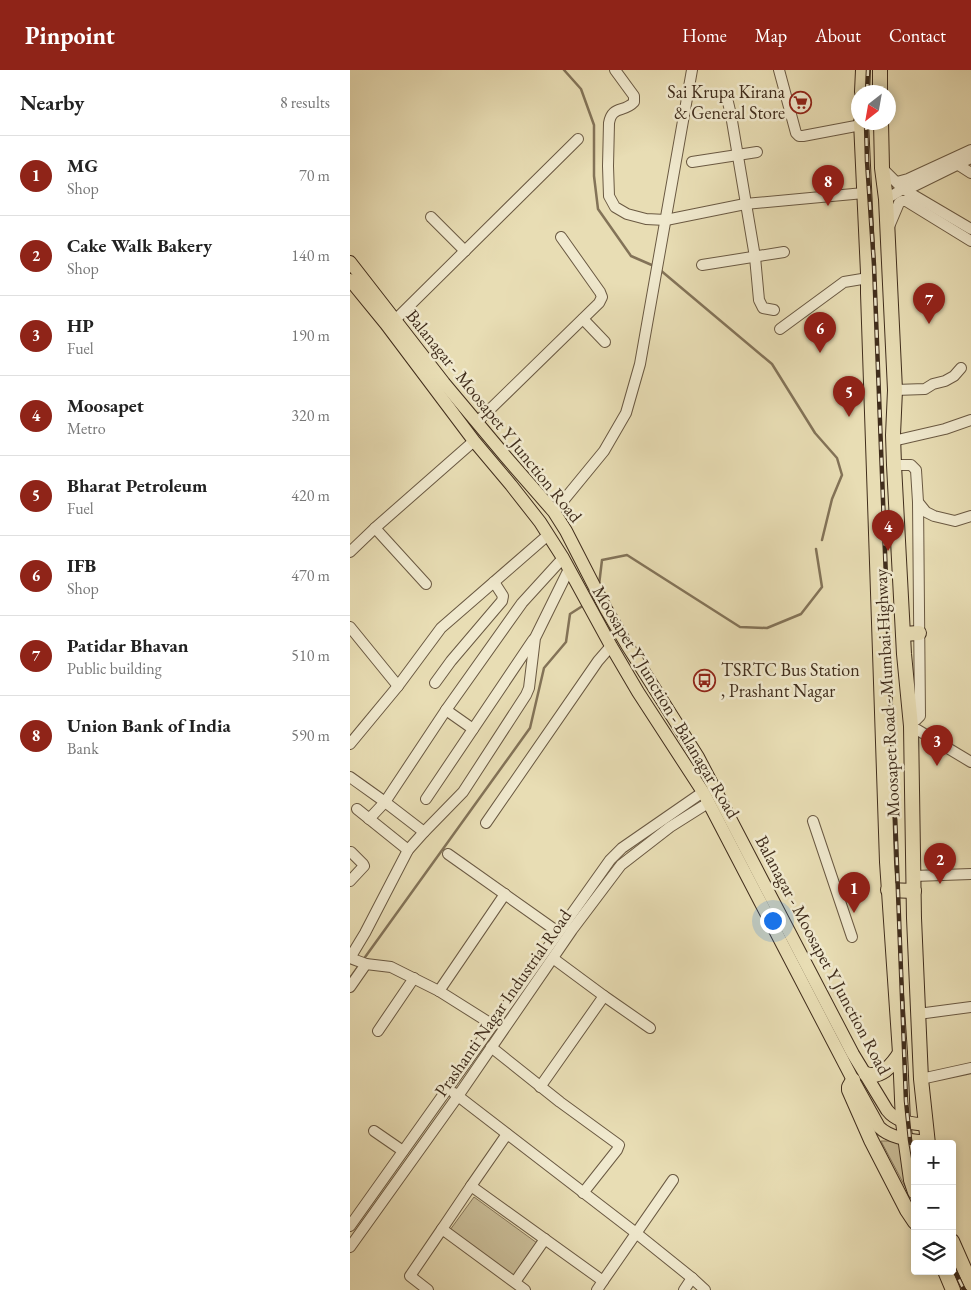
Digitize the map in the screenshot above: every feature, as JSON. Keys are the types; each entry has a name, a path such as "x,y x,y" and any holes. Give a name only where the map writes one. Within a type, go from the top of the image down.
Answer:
{"highway":[{"path":"862,85 863,70"},
{"path":"880,70 880,85"},
{"name":"Moosapet Road - Mumbai Highway","path":"861,130 868,276 888,890 903,1122 913,1185"},
{"name":"Moosapet Road - Mumbai Highway","path":"881,130 882,168 888,230 895,390 894,465 903,634 911,722 914,918 918,1014 921,1079 928,1140"},
{"path":"868,276 883,276 889,269"},
{"path":"868,293 868,291 874,288 891,292"},
{"path":"903,634 919,633"},
{"path":"888,890 914,891"},
{"path":"866,1074 878,1075 900,1053"},
{"path":"852,1080 849,1090 906,1210 911,1217"},
{"path":"956,1250 970,1280"},
{"path":"947,1275 953,1290"}],"main road":[{"name":"Balanagar - Moosapet Y Junction Road","path":"350,262 477,422 554,512 566,531 606,609 698,756 849,1045 890,1114 903,1122"},
{"name":"Moosapet Y Junction - Balanagar Road","path":"350,280 386,324 474,441 540,522 638,692 705,798 852,1080 879,1127 883,1132 912,1140"},
{"path":"511,485 522,476"},
{"path":"903,1122 926,1125"}],"street":[{"path":"616,70 634,96 634,102 630,107 617,110 610,117 609,124 608,166 610,196 616,207 627,214 646,219 666,220 745,204 864,193"},
{"path":"554,512 604,451 626,413 640,364 692,70"},
{"path":"779,70 796,133 799,136 851,126"},
{"path":"727,98 755,257 759,300 763,308 774,310"},
{"path":"396,320 578,139"},
{"path":"886,199 905,184 971,150"},
{"path":"692,162 757,152"},
{"path":"905,184 971,158"},
{"path":"957,164 971,173"},
{"path":"882,168 971,229"},
{"path":"888,230 899,204 902,201 906,201 971,241"},
{"path":"431,217 465,251"},
{"path":"477,422 583,319 602,298 600,292 562,237"},
{"path":"702,265 784,252"},
{"path":"780,329 844,282 868,276"},
{"path":"583,319 605,342"},
{"path":"895,390 925,389 954,376 961,368"},
{"path":"893,441 946,429 971,420"},
{"path":"350,552 474,441"},
{"path":"894,465 911,465 916,470 920,716 911,722"},
{"path":"918,502 926,512 934,516 955,521 971,516"},
{"path":"375,528 426,584"},
{"path":"350,744 398,686 441,628 548,535"},
{"path":"426,799 534,638 568,568"},
{"path":"369,819 385,802 446,710 522,603 568,568"},
{"path":"435,683 451,661 502,601 503,596 494,582"},
{"path":"350,627 398,686"},
{"path":"493,1025 439,992 391,967 365,964 350,958 408,850 462,792 526,695 529,688 534,638"},
{"path":"486,823 598,661 611,646"},
{"path":"446,710 473,728"},
{"path":"911,722 971,762"},
{"path":"350,777 424,832"},
{"name":"Prashanti Nagar Industrial Road","path":"350,1226 610,860 622,848 674,811 705,798"},
{"name":"Prashanti Nagar Industrial Road","path":"350,1247 554,959 572,930 621,865 705,798"},
{"path":"357,809 408,850"},
{"path":"812,821 852,937"},
{"path":"350,882 364,866 351,852"},
{"path":"448,854 558,932"},
{"path":"914,876 971,874"},
{"path":"439,992 505,894"},
{"path":"554,959 650,1028"},
{"path":"350,987 365,964"},
{"path":"378,1030 414,978"},
{"path":"540,1087 604,996"},
{"path":"918,1014 971,1007"},
{"path":"491,1047 540,1087 619,1145 583,1193"},
{"path":"921,1079 971,1068"},
{"path":"448,1089 636,1233 705,1290"},
{"path":"374,1131 403,1151"},
{"path":"428,1290 410,1276 507,1134"},
{"path":"471,1186 545,1239 600,1286 673,1180"},
{"path":"442,1229 525,1290"},
{"path":"515,1282 545,1239"},
{"path":"684,1290 692,1278"}],"shaded area":[{"path":"881,1141 901,1141 909,1194"},
{"path":"474,1197 537,1243 513,1277 450,1230"}],"waterway":[{"path":"564,70 581,89 594,125 594,176 598,209 631,256 654,266"},
{"path":"659,269 772,364 815,433 837,458 842,475 832,499 822,540"},
{"path":"599,585 602,560 627,555 740,627 767,628 801,614 822,587 816,549"},
{"path":"363,960 530,728 544,668 566,642 570,614 584,605"},
{"path":"350,978 358,967"}],"railway":[{"path":"867,85 868,70"},
{"path":"866,130 874,265 906,1101 911,1146"},
{"path":"956,1273 964,1290"}],"place":[{"name":"Sai Krupa Kirana & General Store","path":"801,102"},
{"name":"Union Bank of India","path":"828,206"},
{"name":"Patidar Bhavan","path":"929,324"},
{"name":"IFB","path":"820,353"},
{"name":"Bharat Petroleum","path":"849,417"},
{"name":"Moosapet","path":"888,551"},
{"name":"TSRTC Bus Station , Prashant Nagar","path":"705,680"},
{"name":"HP","path":"937,766"},
{"name":"Cake Walk Bakery","path":"940,884"},
{"name":"MG","path":"854,913"}]}
